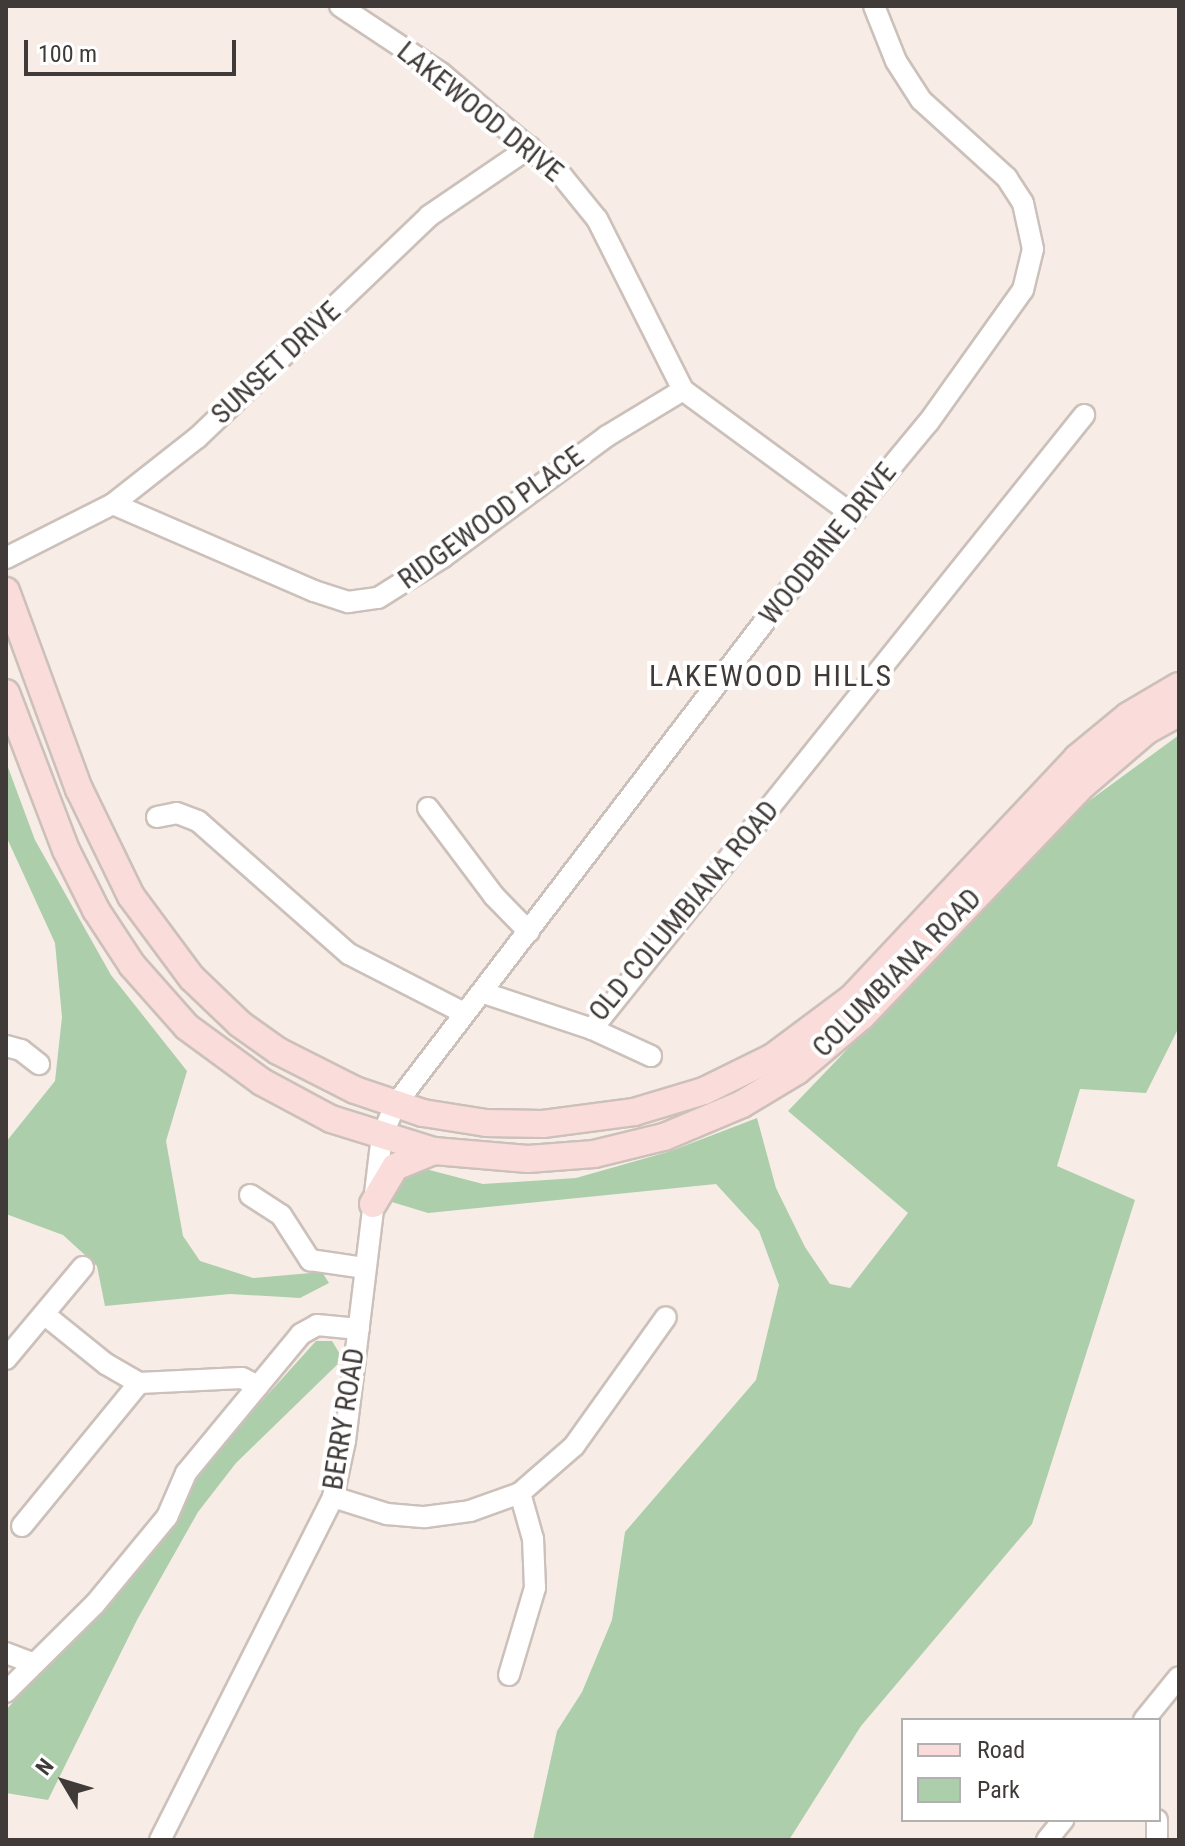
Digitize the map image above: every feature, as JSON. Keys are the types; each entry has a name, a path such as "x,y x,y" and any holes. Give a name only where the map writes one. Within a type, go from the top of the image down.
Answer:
{"main road":[{"name":"COLUMBIANA ROAD","path":"6,591 85,803 131,896 192,978 240,1024 278,1051 395,1105 452,1119 511,1124 634,1112 750,1070 860,1004 1077,758 1128,716 1179,686"},
{"name":"COLUMBIANA ROAD","path":"6,693 66,850 96,910 132,965 187,1027 262,1082 331,1119 434,1151 499,1158 561,1157 664,1137 774,1086 1053,814 1146,731 1179,713"},
{"path":"373,1204 395,1167 434,1151"}],"street":[{"name":"LAKEWOOD DRIVE","path":"340,6 441,73 530,147 597,219 683,390 852,514"},
{"name":"WOODBINE DRIVE","path":"395,1105 464,1013 484,993 600,833 1012,312 1033,249 1023,203 1007,178 921,100 896,61 874,6"},
{"name":"SUNSET DRIVE","path":"6,558 113,504 267,374 429,216 530,147"},
{"name":"RIDGEWOOD PLACE","path":"113,504 314,591 348,602 378,598 443,557 607,436 683,390"},
{"name":"OLD COLUMBIANA ROAD","path":"484,993 592,1029 1084,415"},
{"path":"428,808 494,896 529,932"},
{"path":"157,817 177,813 198,821 349,954 464,1013"},
{"path":"592,1029 651,1056"},
{"path":"6,1046 21,1050 39,1064"},
{"name":"BERRY ROAD","path":"160,1840 333,1497 359,1329 382,1136 395,1105"},
{"path":"250,1195 281,1215 310,1260 365,1268"},
{"path":"6,1359 83,1267"},
{"path":"44,1314 106,1364 139,1383 242,1378 258,1386"},
{"path":"333,1497 387,1514 425,1517 470,1511 520,1493 574,1446 666,1317"},
{"path":"6,1692 95,1604 167,1517 186,1473 308,1328 359,1329"},
{"path":"22,1526 139,1383"},
{"path":"509,1675 535,1588 533,1539 520,1493"},
{"path":"6,1653 32,1663"},
{"path":"1146,1718 1179,1677"},
{"path":"1047,1840 1061,1822"}],"green space":[{"path":"1179,735 1179,1027 1146,1093 1080,1089 1057,1166 1135,1200 1032,1524 861,1726 789,1840 533,1840 557,1731 582,1692 612,1620 625,1532 756,1380 779,1285 759,1231 716,1184 428,1213 392,1202 394,1184 418,1167 483,1184 576,1178 671,1151 757,1118 776,1188 805,1247 830,1284 850,1288 908,1213 788,1111 1078,809"},
{"path":"6,762 35,840 111,975 187,1071 166,1141 183,1236 200,1261 253,1278 322,1272 329,1283 300,1298 230,1294 105,1306 97,1266 63,1235 6,1214 6,1142 55,1081 62,1017 55,943 6,836"},
{"path":"316,1341 332,1341 343,1359 236,1463 198,1512 137,1620 48,1800 6,1793 6,1710 152,1549 197,1473"}],"district":[{"name":"LAKEWOOD HILLS","path":"771,676"}]}
